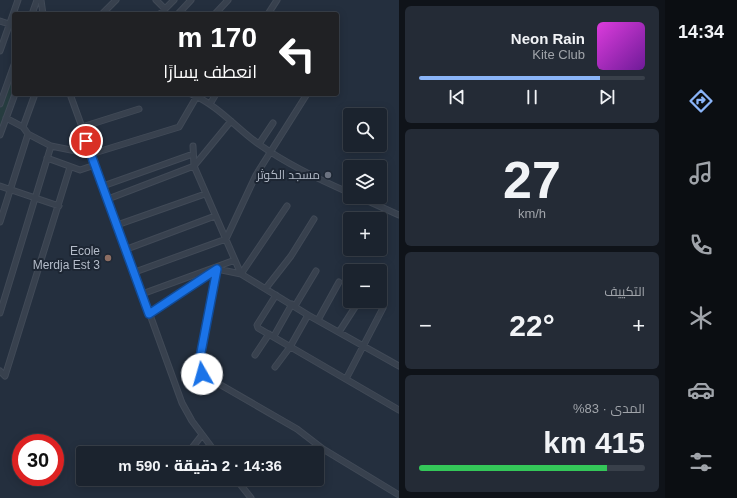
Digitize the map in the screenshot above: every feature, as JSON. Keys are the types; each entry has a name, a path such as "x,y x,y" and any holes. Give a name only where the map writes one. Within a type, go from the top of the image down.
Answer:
{"street":[{"path":"14,12 18,0"},
{"path":"33,12 37,0"},
{"path":"41,0 43,12"},
{"path":"104,12 116,0"},
{"path":"156,0 165,9"},
{"path":"162,12 174,0"},
{"path":"180,12 191,0"},
{"path":"218,12 228,0"},
{"path":"269,12 277,0"},
{"path":"0,51 12,16"},
{"path":"0,21 9,24"},
{"path":"0,104 12,71"},
{"path":"0,135 14,96"},
{"path":"23,128 34,96"},
{"path":"71,96 182,403 211,446"},
{"path":"6,118 23,128 28,134 51,146 91,154 179,127 197,96 210,104 271,152 343,190"},
{"path":"210,104 215,96"},
{"path":"135,272 226,238 256,175 307,96"},
{"path":"82,127 139,109"},
{"path":"108,198 194,166 231,122"},
{"path":"259,144 273,123"},
{"path":"0,222 28,134"},
{"path":"0,313 51,146"},
{"path":"193,146 194,166 241,274"},
{"path":"103,186 193,154"},
{"path":"47,158 80,170 95,165"},
{"path":"0,371 5,376 70,167"},
{"path":"0,186 59,206"},
{"path":"117,225 205,194"},
{"path":"375,204 399,215"},
{"path":"241,274 287,206"},
{"path":"127,249 215,216"},
{"path":"266,288 291,256 314,219"},
{"path":"142,294 235,260"},
{"path":"217,269 198,368 200,373 297,430 323,448 399,495"},
{"path":"149,314 217,269 241,274 294,305 308,315 399,366"},
{"path":"255,355 294,305 316,270"},
{"path":"318,320 339,282"},
{"path":"276,295 257,326 399,410"},
{"path":"339,332 354,308"},
{"path":"346,379 383,308"},
{"path":"275,367 290,346 308,315"},
{"path":"193,446 202,435"},
{"path":"242,486 251,498"}],"green space":[{"path":"12,73 12,95 0,130 0,108"}],"place":[{"name":"مسجد الكوثر","path":"328,175"},
{"name":"Ecole Merdja Est 3","path":"108,258"}],"route":[{"path":"86,141 127,249 149,314 217,269 198,368 202,374"}]}
